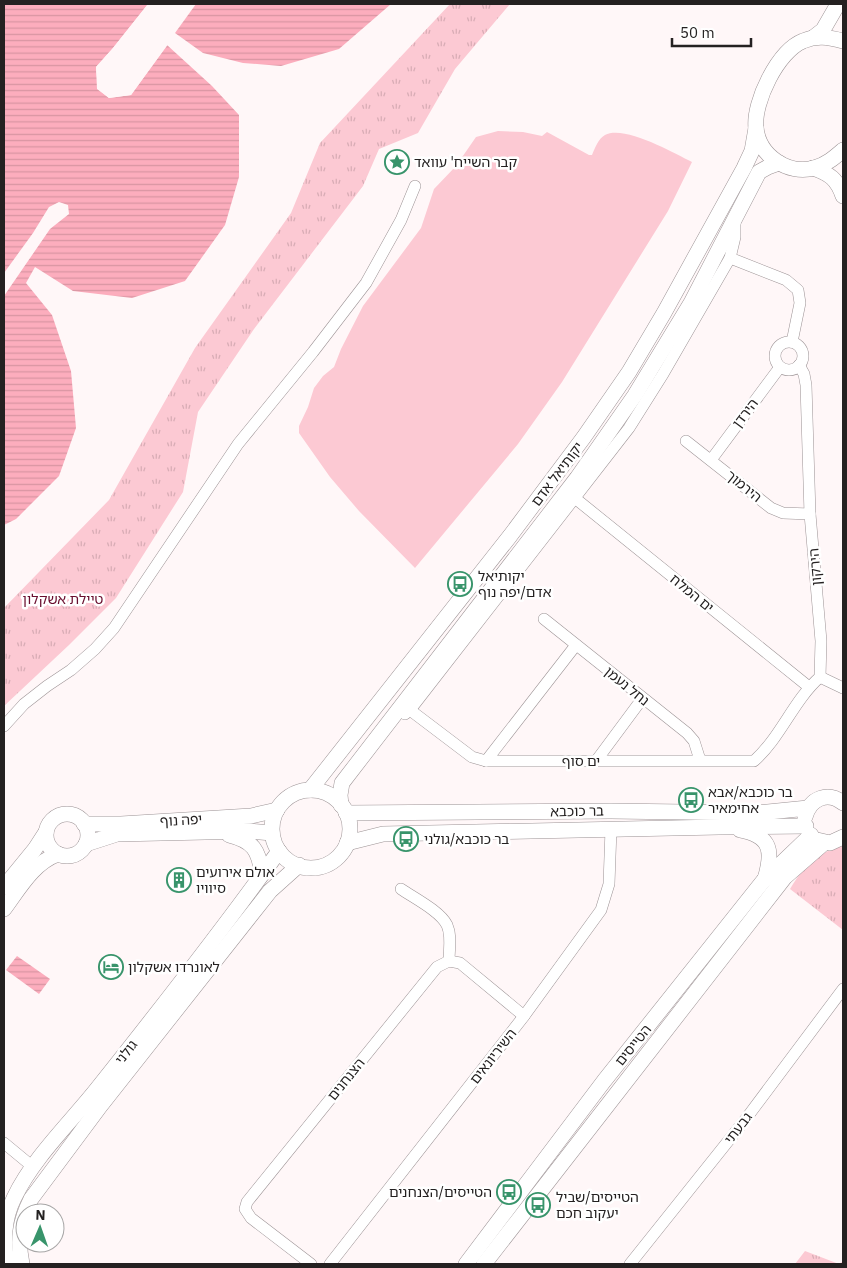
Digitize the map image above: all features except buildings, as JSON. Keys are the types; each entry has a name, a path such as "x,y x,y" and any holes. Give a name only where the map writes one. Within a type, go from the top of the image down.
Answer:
{"main road":[{"path":"814,37 823,30 838,4"},
{"path":"814,37 823,36 843,41"},
{"name":"יקותיאל אדם","path":"310,790 533,505 584,437 629,372 664,313 744,168 752,151 759,104 772,73 779,62 794,46 801,41 814,37"},
{"path":"756,128 760,145 779,163 795,169 813,168 822,165 843,150"},
{"name":"יקותיאל אדם","path":"344,809 340,795 342,783 577,478 635,395 692,304 759,172 779,163"},
{"path":"813,168 828,174 839,185 843,196"},
{"path":"310,790 326,794 344,809 349,826 347,843 337,857 327,863 310,867 299,865 288,860 274,842 272,823 277,810 288,797 310,790"},
{"path":"841,797 827,797 815,801 808,808 805,818 808,831 816,840 824,843 836,842 843,837"},
{"name":"בר כוכבא","path":"344,809 611,810 758,813 808,808"},
{"name":"יפה נוף","path":"84,824 121,824 250,816 277,810"},
{"path":"4,887 35,849 53,819 64,814 75,816 84,824 88,838 82,850 71,856 53,852 47,843 46,832"},
{"path":"719,827 750,832 762,839 770,855 770,862 764,880"},
{"name":"בר כוכבא","path":"347,843 383,834 719,827 808,831"},
{"name":"יפה נוף","path":"86,844 117,834 249,831 272,833"},
{"name":"הטייסים","path":"466,1264 598,1089 764,880 808,831"},
{"path":"210,832 242,838 249,842 259,856 262,874"},
{"name":"הטייסים","path":"484,1264 785,877 824,843"},
{"name":"גולני","path":"8,1264 5,1234 8,1215 14,1197 33,1167 225,926 279,850"},
{"path":"4,909 36,868 48,858 58,854"},
{"name":"גולני","path":"22,1264 19,1250 19,1232 23,1215 31,1199 264,899 299,865"}],"street":[{"path":"4,726 24,704 71,670 95,649 114,628 238,444 311,355 366,283 401,220 415,186"},
{"path":"380,733 410,710 576,499 629,428 663,374 730,258 735,237 735,219"},
{"path":"730,258 786,280 798,290 800,303 792,342"},
{"path":"792,342 799,346 803,354 799,365 788,370 780,367 776,360 776,352 780,345 792,342"},
{"name":"הירקון","path":"799,365 804,374 806,384 810,514 821,641 820,677"},
{"name":"הירדן","path":"710,460 780,367"},
{"name":"הירמוך","path":"686,440 771,508 783,513 810,514"},
{"name":"ים המלח","path":"576,499 809,687"},
{"name":"נחל נעמן","path":"544,619 687,734 694,742 700,760"},
{"path":"486,761 576,645"},
{"path":"809,687 820,677 843,688"},
{"name":"ים סוף","path":"410,710 472,757 486,761 754,761 765,751 809,687"},
{"path":"596,761 642,699"},
{"name":"השיריונאים","path":"330,1264 524,1016 601,910 609,884 611,829"},
{"path":"401,889 437,913 447,926 450,943 449,961 460,963 524,1016"},
{"name":"הצנחנים","path":"311,1264 251,1218 245,1210 247,1202 437,966 449,961"},
{"name":"גבעתי","path":"630,1264 745,1120 843,990"},
{"path":"4,1143 33,1167"}],"green space":[{"name":"טיילת אשקלון","path":"450,4 510,4 455,69 418,133 379,149 363,186 254,329 198,412 183,492 116,598 4,706 4,608 109,500 195,348 291,213 320,143"},
{"path":"498,131 523,132 542,136 547,132 589,155 592,155 599,141 605,135 614,133 624,134 649,141 692,162 668,211 562,382 518,444 415,568 359,511 330,477 299,433 299,426 314,388 323,376 334,367 363,306 421,228 434,189 456,166 476,137"},
{"path":"843,846 843,930 790,889 806,866 818,856"},
{"path":"805,1251 839,1264 795,1264"}],"shaded area":[{"path":"4,4 148,4 96,67 98,89 109,98 131,95 167,45 212,86 239,115 239,177 225,225 185,281 132,298 73,291 35,267 26,283 52,315 71,371 76,428 59,476 16,519 4,525"},
{"path":"196,4 391,4 339,49 281,66 243,63 203,53 175,33"},
{"path":"17,956 50,979 39,994 6,970"}],"pier":[{"path":"148,4 150,4 115,50 98,68 100,88 110,95 130,93 165,43 169,43 131,95 109,98 97,89 96,67"},
{"path":"59,202 68,205 69,214 50,229 4,296 4,273 49,207"}],"place":[{"name":"קבר השייח' עוואד","path":"397,162"},
{"name":"יקותיאל אדם/יפה נוף","path":"460,584"},
{"name":"בר כוכבא/אבא אחימאיר","path":"691,800"},
{"name":"בר כוכבא/גולני","path":"406,839"},
{"name":"אולם אירועים סיוויו","path":"179,880"},
{"name":"לאונרדו אשקלון","path":"111,967"},
{"name":"הטייסים/הצנחנים","path":"509,1192"},
{"name":"הטייסים/שביל יעקוב חכם","path":"538,1205"}]}
